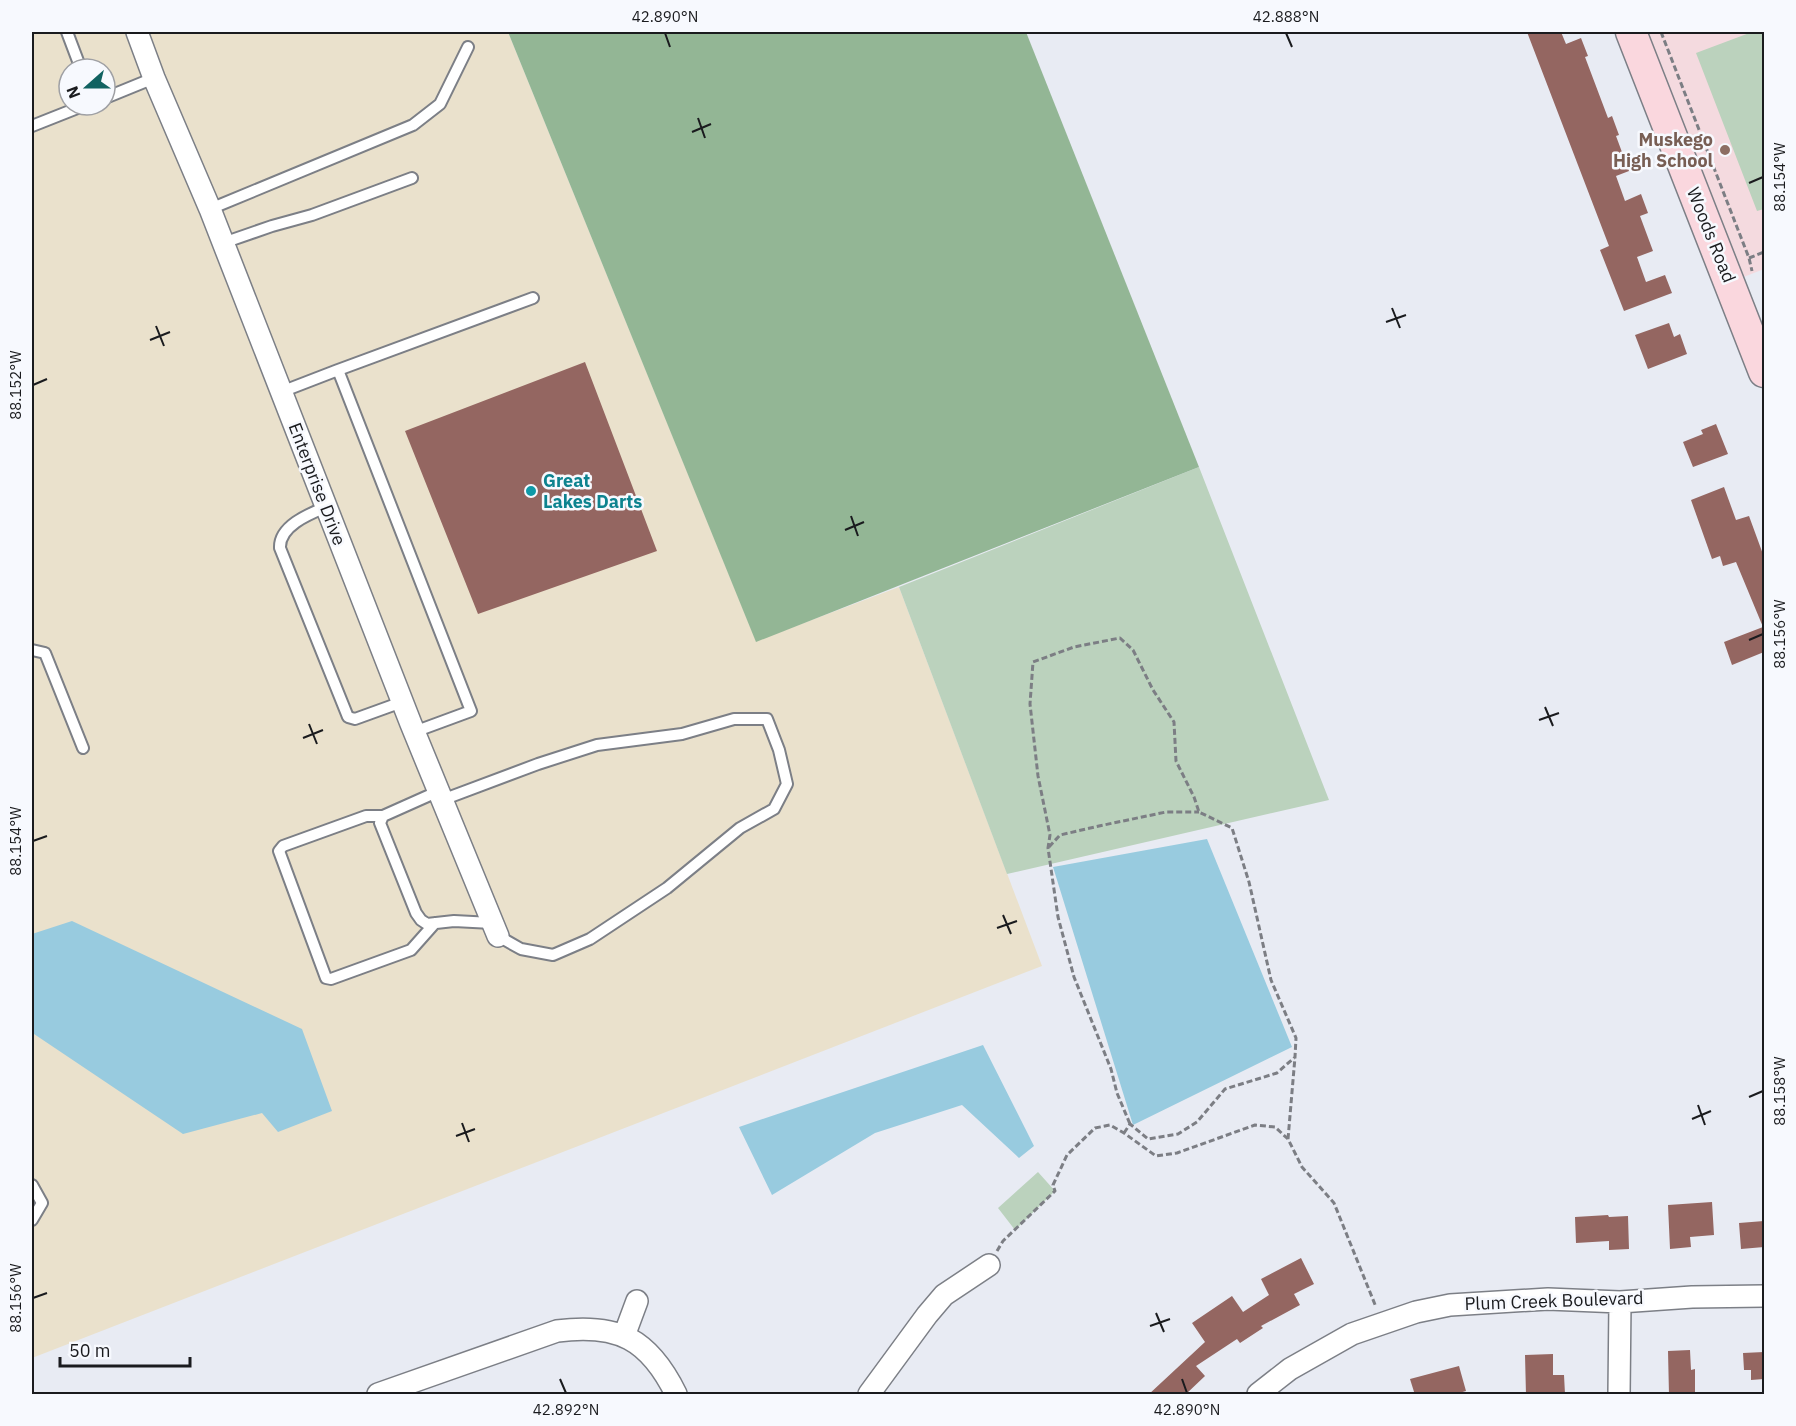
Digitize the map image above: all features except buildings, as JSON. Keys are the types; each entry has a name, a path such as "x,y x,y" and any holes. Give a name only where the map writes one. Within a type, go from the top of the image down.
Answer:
{"street":[{"name":"Enterprise Drive","path":"138,32 154,78 210,208 402,702 495,930"},
{"name":"Woods Road","path":"1631,32 1764,372"},
{"path":"869,1395 944,1295 989,1265"},
{"name":"Plum Creek Boulevard","path":"1258,1395 1290,1369 1352,1334 1382,1322 1450,1305 1548,1299 1620,1302 1692,1297 1764,1296"},
{"path":"624,1336 637,1301"},
{"path":"1618,1395 1620,1302"},
{"path":"378,1395 557,1331 582,1328 601,1329 636,1342 649,1354 670,1381 676,1395"}],"lane":[{"path":"67,32 76,57"},
{"path":"210,208 413,125 440,104 468,47"},
{"path":"117,93 154,78"},
{"path":"32,126 57,116"},
{"path":"223,243 312,215 412,178"},
{"path":"281,392 533,297"},
{"path":"338,370 471,711 414,732"},
{"path":"326,507 295,520 280,542 285,559 348,717 355,719 402,702"},
{"path":"32,650 45,653 83,748"},
{"path":"383,816 380,823 416,913 421,920 427,924 435,923 454,921 495,930 521,949 553,955 590,939 667,888 740,828 774,809 787,784 779,750 767,719 734,719 682,734 597,745 383,816 366,816 283,846 279,851 327,978 331,980 411,950 435,923"},
{"path":"32,1185 42,1203 32,1220"}],"path":[{"path":"1661,32 1749,258 1753,278"},
{"path":"1749,258 1764,252"},
{"path":"1199,813 1194,797 1176,761 1174,722 1133,650 1120,638 1074,647 1033,662 1030,704 1038,776 1050,835 1048,848 1058,917 1074,977 1111,1069 1117,1093 1130,1124 1148,1139 1178,1134 1197,1122 1225,1089 1276,1073 1295,1057"},
{"path":"1048,848 1060,835 1166,812 1199,813 1232,828 1249,882 1271,980 1296,1038 1288,1139"},
{"path":"1124,1133 1130,1124"},
{"path":"989,1265 1003,1241 1055,1191 1053,1185 1067,1155 1095,1128 1110,1125 1156,1156 1177,1153 1255,1125 1275,1127 1288,1139 1302,1167 1334,1203 1382,1322"}],"shaded area":[{"path":"32,32 508,32 756,641 899,587 1042,966 32,1358"},
{"name":"Muskego High School","path":"1640,32 1764,32 1764,269 1736,280"}],"green space":[{"path":"508,32 1026,32 1199,467 756,642"},
{"path":"1752,32 1764,32 1764,209 1757,211 1696,53"},
{"path":"1199,467 1329,800 1007,874 899,587"},
{"path":"1038,1172 1055,1191 1015,1230 998,1208"}],"water":[{"path":"1207,839 1292,1047 1133,1125 1053,867"},
{"path":"72,921 302,1029 332,1111 278,1132 262,1113 183,1134 34,1034 32,1031 32,934"},
{"path":"983,1045 1034,1146 1019,1158 962,1105 875,1133 772,1195 739,1127"}],"place":[{"name":"Muskego High School","path":"1725,150"},
{"name":"Great Lakes Darts","path":"531,491"}]}
